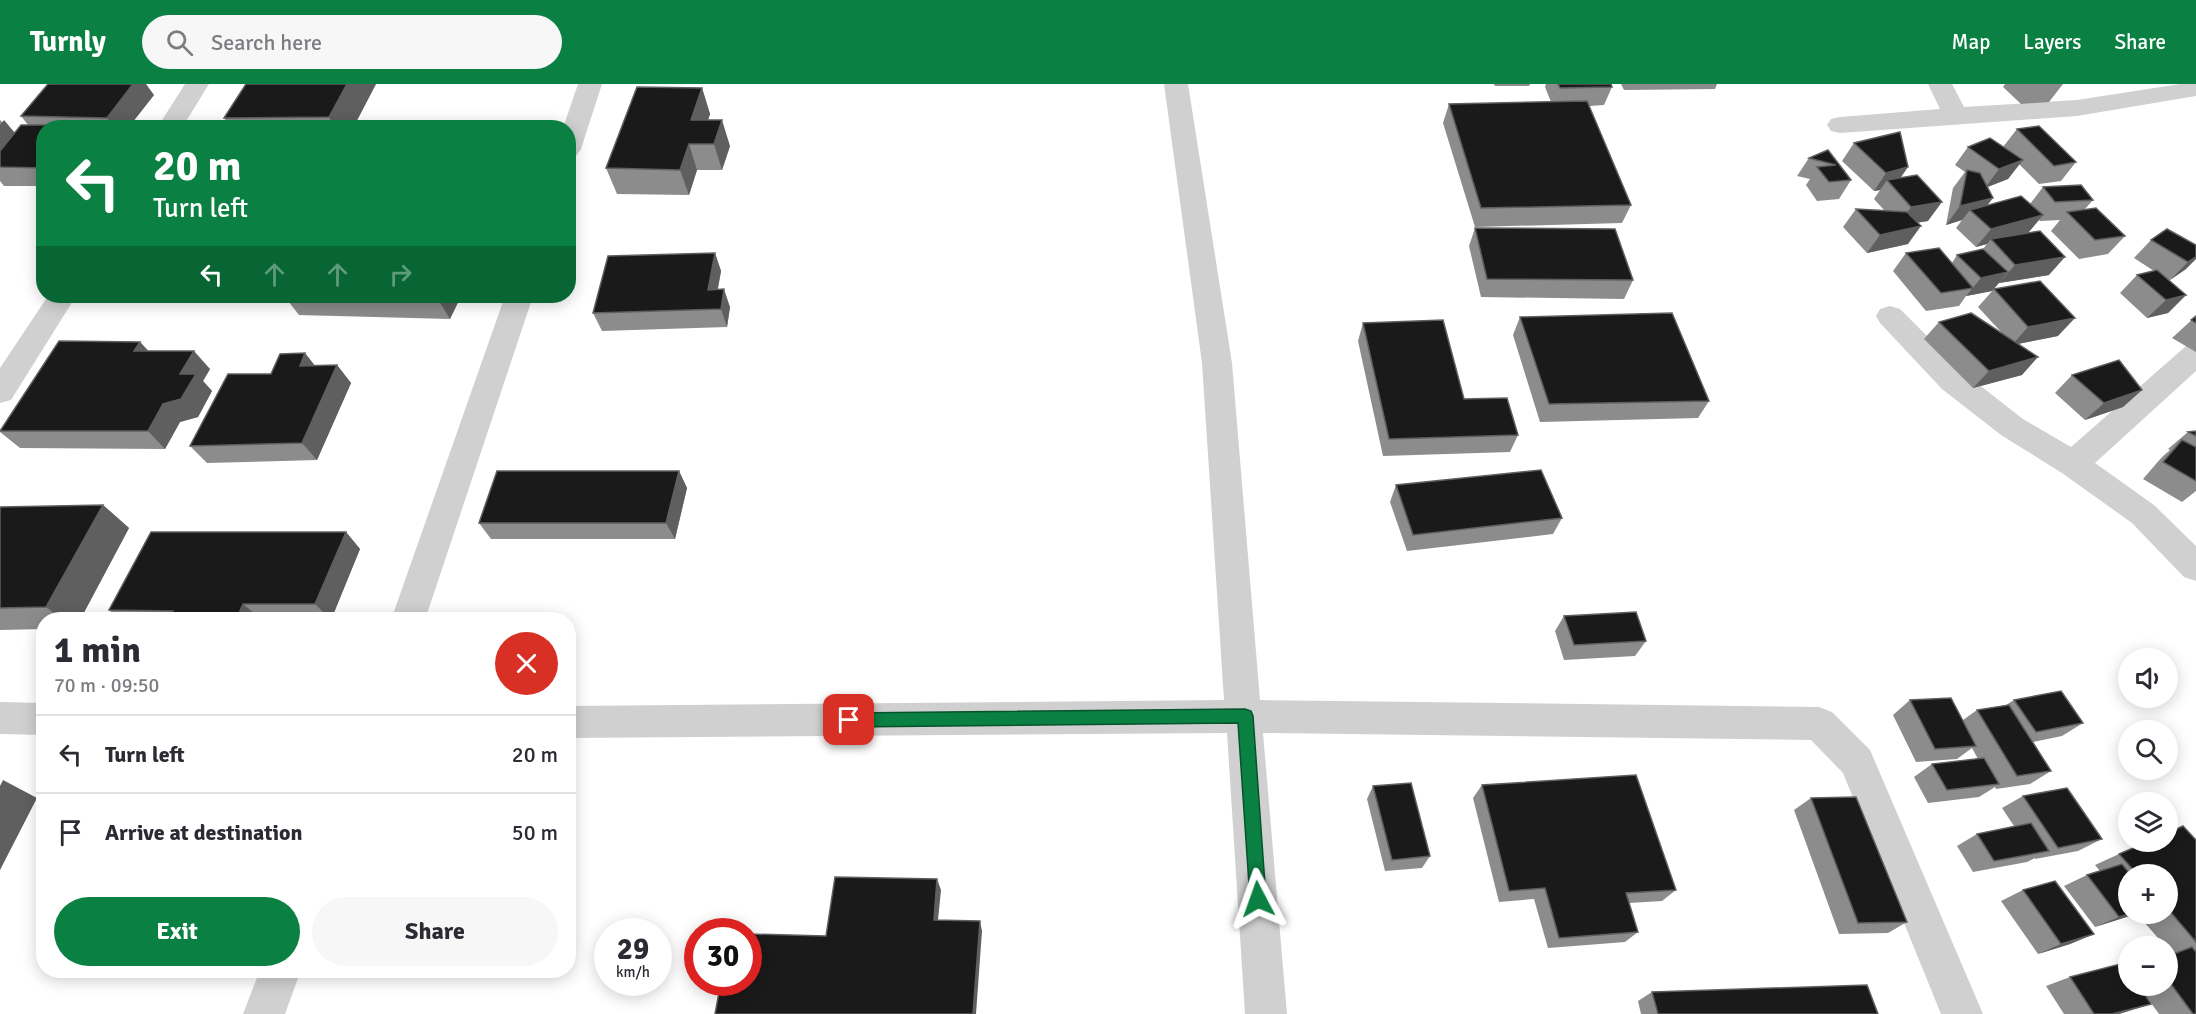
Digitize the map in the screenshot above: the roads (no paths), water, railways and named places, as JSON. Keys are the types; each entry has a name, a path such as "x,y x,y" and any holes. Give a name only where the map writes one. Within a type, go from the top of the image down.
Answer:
{"street":[{"path":"174,120 197,84"},
{"path":"576,126 591,84"},
{"path":"1176,84 1217,363 1266,1014"},
{"path":"1940,84 1956,115"},
{"path":"1840,125 2077,108 2196,89"},
{"path":"0,392 57,303"},
{"path":"411,612 517,303"},
{"path":"1890,316 1953,381 2012,427 2073,464 2143,514 2196,567"},
{"path":"2073,464 2196,354"},
{"path":"576,722 1245,716 1819,724 1857,762 1962,1014"},
{"path":"0,718 36,719"},
{"path":"264,1014 277,978"}]}
